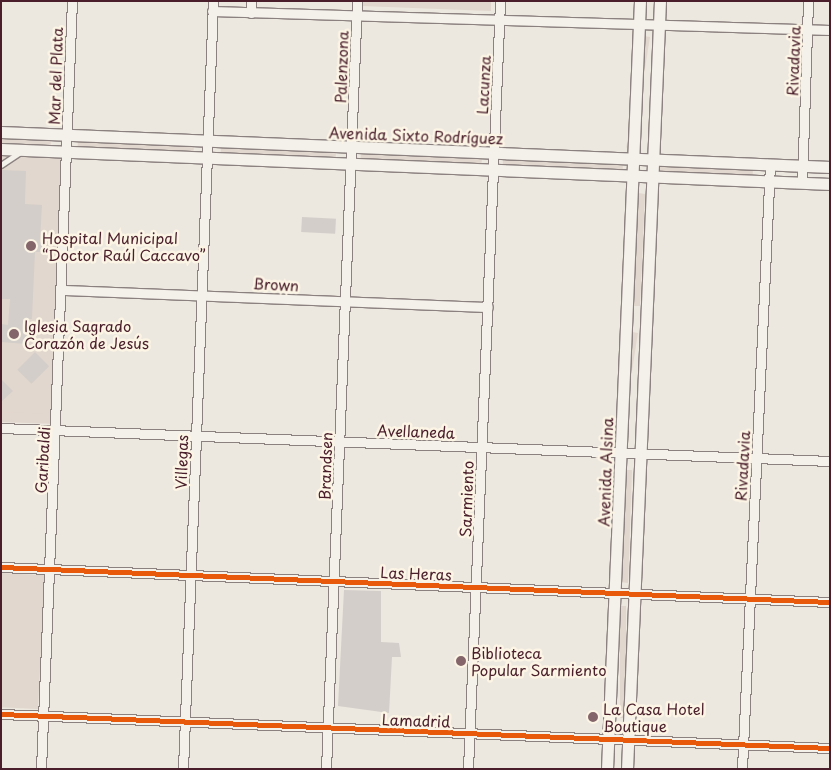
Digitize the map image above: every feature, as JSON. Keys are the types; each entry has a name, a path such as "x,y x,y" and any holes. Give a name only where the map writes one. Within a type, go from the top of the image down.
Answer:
{"main road":[{"name":"Avenida Alsina","path":"607,769 640,1"},
{"path":"627,769 644,320 660,1"},
{"name":"Avenida Sixto Rodríguez","path":"1,132 830,167"},
{"name":"Avenida Sixto Rodríguez","path":"1,149 830,184"},
{"path":"626,319 644,320"}],"street":[{"name":"Mar del Plata","path":"69,152 66,135 72,1"},
{"name":"Villegas","path":"183,769 213,1"},
{"path":"250,12 251,1"},
{"name":"Palenzona","path":"351,164 357,1"},
{"name":"Lacunza","path":"493,170 500,1"},
{"name":"Rivadavia","path":"802,183 808,1"},
{"path":"212,11 639,25 659,22 830,30"},
{"name":"Garibaldi","path":"41,769 58,430 69,152"},
{"name":"Brandsen","path":"326,769 351,164"},
{"name":"Rivadavia","path":"742,769 770,164"},
{"name":"Sarmiento","path":"468,769 493,170"},
{"name":"Brown","path":"63,290 202,294 488,307"},
{"name":"Avellaneda","path":"1,428 830,461"},
{"name":"Las Heras","path":"1,567 190,574 334,583 830,602"},
{"name":"Lamadrid","path":"1,714 470,735 830,748"}],"lane":[{"path":"1,165 12,161 22,150"}],"shaded area":[{"path":"362,1 491,1 491,11 362,6"},
{"path":"644,36 650,37 632,149 626,148"},
{"path":"1,136 51,139 50,148 1,145"},
{"path":"78,139 194,145 193,154 78,148"},
{"path":"221,146 336,150 336,159 221,155"},
{"path":"361,151 482,157 481,166 361,160"},
{"name":"Hospital Municipal “Doctor Raúl Caccavo”","path":"1,154 66,156 55,424 1,422"},
{"path":"503,158 623,162 623,171 503,167"},
{"path":"28,161 56,162 54,205 26,204"},
{"path":"658,164 753,167 753,175 658,172"},
{"path":"638,193 645,194 640,306 634,306"},
{"path":"632,332 638,333 622,435 616,434"},
{"path":"23,385 44,387 43,414 2,412 3,402"},
{"path":"626,470 632,470 628,583 621,582"},
{"path":"1,573 45,575 38,709 1,707"},
{"path":"620,606 626,606 626,718 620,718"}],"building":[{"name":"Hospital Municipal “Doctor Raúl Caccavo”","path":"1,170 26,171 25,204 42,205 40,242 46,243 45,252 35,252 32,319 27,319 26,344 1,342 1,324 8,325 10,299 1,299"},
{"path":"302,217 336,219 335,234 301,232"},
{"path":"35,352 49,366 31,384 17,370"},
{"path":"1,379 13,391 1,402"},
{"path":"344,590 381,591 381,642 399,643 401,657 392,657 389,713 338,706"}],"cycle path":[{"path":"1,567 830,602"},
{"path":"1,714 830,748"}],"place":[{"name":"Hospital Municipal “Doctor Raúl Caccavo”","path":"31,246"},
{"name":"Iglesia Sagrado Corazón de Jesús","path":"14,334"},
{"name":"Biblioteca Popular Sarmiento","path":"461,661"},
{"name":"La Casa Hotel Boutique","path":"593,717"}]}
